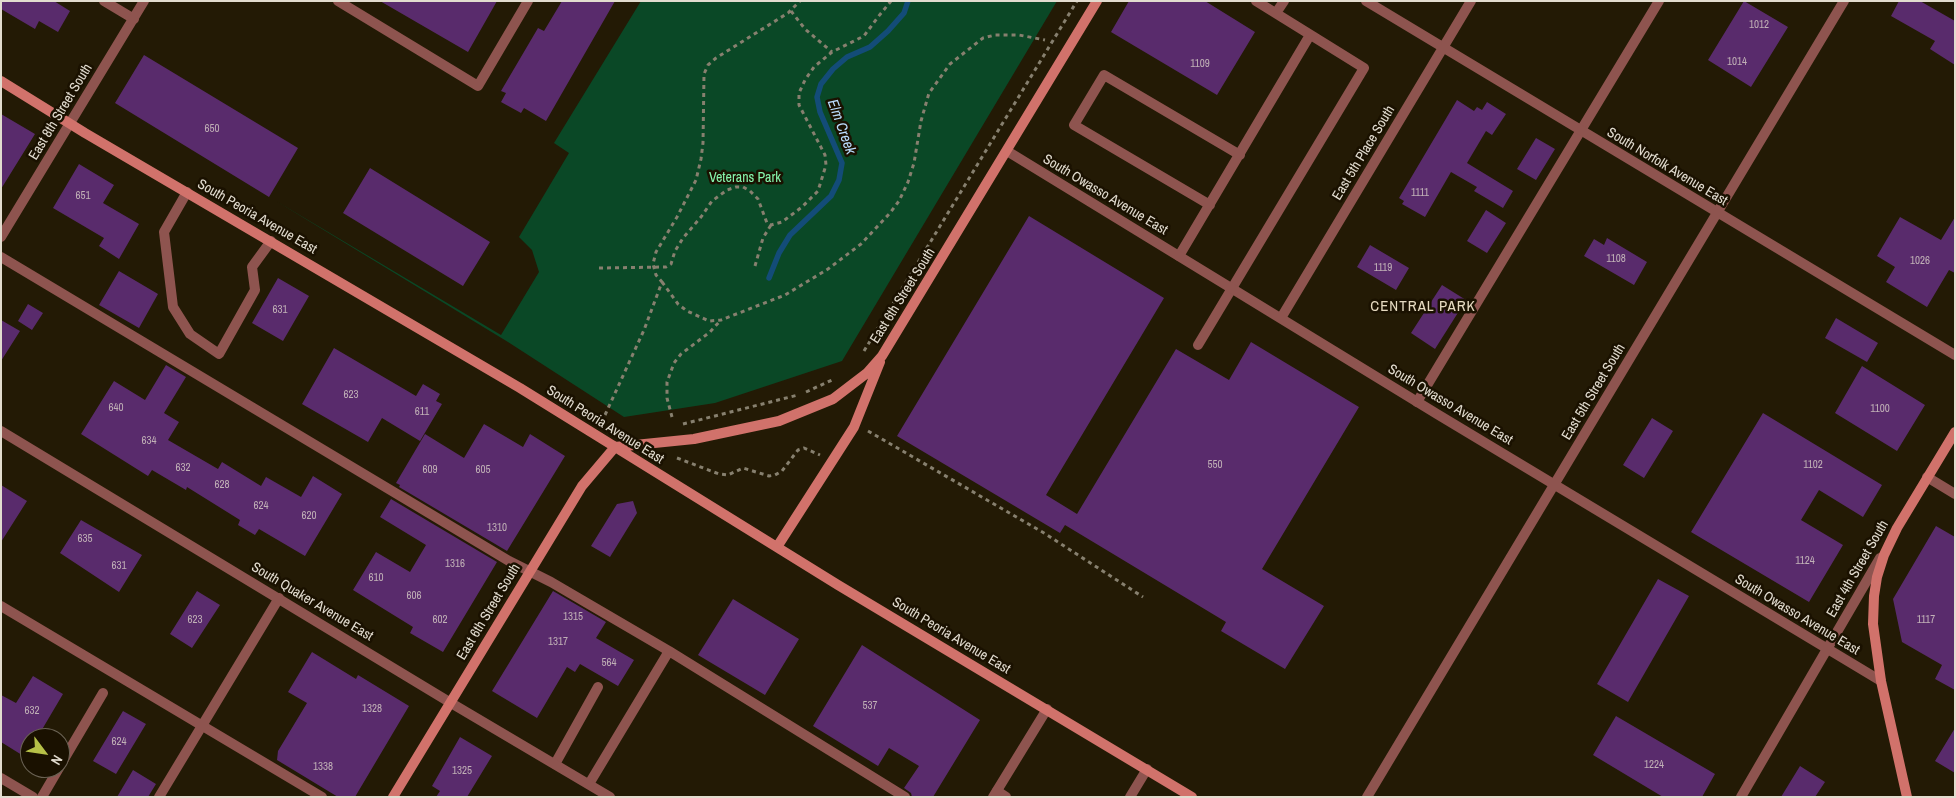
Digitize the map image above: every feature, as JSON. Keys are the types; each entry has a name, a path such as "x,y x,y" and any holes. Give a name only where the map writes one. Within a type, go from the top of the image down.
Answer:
{"street":[{"path":"104,1 134,19"},
{"name":"East 8th Street South","path":"1,237 144,1"},
{"path":"338,1 478,86 528,1"},
{"name":"East 6th Street South","path":"392,797 587,478 615,447 694,439 779,421 833,399 867,373 882,356 1097,1"},
{"path":"1198,345 1364,68 1256,1"},
{"path":"1276,13 1284,1"},
{"name":"South Norfolk Avenue East","path":"1366,1 1955,355"},
{"name":"East 5th Place South","path":"1280,318 1471,1"},
{"path":"1417,402 1659,1"},
{"name":"East 5th Street South","path":"1367,797 1844,1"},
{"path":"1179,256 1310,35"},
{"path":"1210,204 1074,126 1104,75 1240,156"},
{"name":"South Peoria Avenue East","path":"1,81 70,124 520,388 838,586 1192,797"},
{"name":"South Owasso Avenue East","path":"1007,152 1417,402 1881,681"},
{"path":"187,192 164,232 173,307 190,334 219,354 255,290 252,267 271,241"},
{"path":"1,257 509,561 669,651 905,797"},
{"path":"777,547 854,427 882,356"},
{"name":"South Quaker Avenue East","path":"1,431 610,797"},
{"name":"East 4th Street South","path":"1741,797 1955,432"},
{"path":"1928,477 1955,494"},
{"name":"South Owasso Avenue East","path":"1897,528 1884,555 1877,577 1873,624 1881,681 1907,797"},
{"path":"159,797 279,598"},
{"path":"1,606 322,797"},
{"path":"589,784 669,651"},
{"path":"555,764 598,687"},
{"path":"70,748 103,693"},
{"path":"999,795 1047,709"},
{"path":"1130,797 1147,769"},
{"path":"1,778 33,797"},
{"path":"42,797 53,778"}],"path":[{"path":"800,1 791,11 716,58 704,74 701,159 696,180 688,198 656,252 654,267 656,275 678,304 687,311 710,321 721,320 785,295 828,269 861,244 899,201 914,163 921,121 929,93 956,59 983,38 995,34 1019,35 1045,40"},
{"path":"755,266 763,238 771,225 782,222 802,207 818,191 821,185 826,165 826,155 799,105 799,93 805,80 814,68 832,52 864,36 891,1"},
{"name":"East 6th Street South","path":"860,358 1077,1"},
{"path":"791,11 805,29 832,52"},
{"path":"599,268 666,267 671,264 675,251 683,238 712,201 727,190 743,186 758,200 767,223 771,225"},
{"path":"605,415 644,330 662,282"},
{"path":"672,417 667,398 666,382 674,363 680,354 710,332 721,320"},
{"path":"682,424 796,396 833,379"},
{"path":"865,429 1044,533 1143,597"},
{"path":"677,458 719,474 728,475 743,468 775,476 782,471 798,450 804,448 821,456"}],"green space":[{"name":"Veterans Park","path":"641,1 1057,1 842,361 715,403 624,417 508,342 276,201 501,335 539,272 532,250 519,237 569,153 554,143"}],"building":[{"path":"1,1 54,1 70,11 58,32 39,21 35,29 1,9"},
{"path":"380,1 497,1 468,52"},
{"path":"562,1 615,1 546,121 524,108 521,113 501,102 506,93 501,91 538,28 544,31"},
{"path":"1129,1 1205,1 1255,32 1217,95 1111,32"},
{"path":"1744,1 1788,27 1751,87 1708,60"},
{"path":"1899,1 1920,1 1955,21 1955,65 1930,49 1935,41 1891,16"},
{"path":"144,55 298,148 269,197 115,103"},
{"path":"1457,100 1474,111 1477,107 1482,110 1487,102 1506,114 1492,135 1486,131 1467,163 1513,191 1503,208 1474,191 1477,187 1451,172 1425,217 1402,204 1404,201 1399,198"},
{"path":"1,114 35,134 1,189"},
{"path":"1536,138 1555,149 1536,180 1517,169"},
{"path":"79,164 114,185 103,203 139,224 119,259 99,246 104,238 53,208"},
{"path":"370,168 490,242 463,286 343,213"},
{"path":"1486,210 1506,223 1487,253 1467,241"},
{"path":"1029,216 1164,298 1046,495 1077,514 1176,349 1229,380 1251,342 1359,407 1262,569 1324,606 1285,669 1221,631 1226,622 1065,525 1060,533 897,436"},
{"path":"1900,217 1941,240 1955,217 1955,273 1949,270 1927,307 1886,282 1895,267 1877,256"},
{"path":"1607,238 1647,262 1634,285 1584,256 1594,239 1604,245"},
{"path":"1370,245 1409,268 1396,290 1357,267"},
{"path":"119,271 158,294 139,328 99,305"},
{"path":"278,278 309,296 283,341 252,323"},
{"path":"1442,285 1466,300 1435,349 1411,333"},
{"path":"28,304 43,313 32,330 18,321"},
{"path":"1836,318 1878,343 1867,362 1825,338"},
{"path":"1,320 20,331 1,361"},
{"path":"334,348 416,396 423,384 440,394 436,401 442,404 420,441 382,418 368,442 302,404"},
{"path":"166,365 186,377 164,413 179,422 168,440 218,469 222,462 261,486 266,477 301,497 313,476 342,494 305,556 259,529 255,535 238,525 240,520 187,487 186,490 152,470 148,476 81,434 114,381 145,400"},
{"path":"1862,366 1925,405 1897,451 1835,413"},
{"path":"1763,413 1882,485 1863,517 1819,490 1801,520 1843,545 1809,602 1691,532"},
{"path":"1652,418 1673,431 1644,478 1623,465"},
{"path":"484,424 523,447 530,434 565,456 507,551 399,487 400,485 396,483 425,434 464,458"},
{"path":"1,485 27,501 1,542"},
{"path":"391,499 497,562 443,652 410,633 413,627 353,590 376,552 410,572 426,545 380,517"},
{"path":"633,501 637,513 610,557 591,546 617,504"},
{"path":"81,520 142,555 119,592 60,553"},
{"path":"1936,526 1955,537 1955,690 1935,679 1942,665 1902,642 1893,599"},
{"path":"1658,579 1689,596 1628,702 1597,684"},
{"path":"197,591 220,605 192,648 170,634"},
{"path":"553,591 606,622 596,638 634,660 618,686 580,664 575,672 567,667 537,718 492,691"},
{"path":"733,599 799,639 765,695 698,655"},
{"path":"862,645 980,720 933,797 912,797 911,793 904,788 919,766 889,748 878,766 813,726"},
{"path":"312,652 356,679 358,675 409,706 355,797 338,797 277,760 278,751 307,703 288,692"},
{"path":"33,676 63,694 43,728 20,728 20,754 1,742 1,695 16,703"},
{"path":"123,711 146,724 116,774 93,761"},
{"path":"1616,716 1715,774 1702,797 1663,797 1593,755"},
{"path":"1955,728 1955,773 1935,761"},
{"path":"460,737 492,756 467,797 436,797 440,791 432,786"},
{"path":"1800,766 1825,782 1815,797 1781,797"},
{"path":"133,770 156,784 148,797 117,797"}],"waterway":[{"name":"Elm Creek","path":"769,278 779,253 790,235 831,196 839,180 842,163 820,112 817,97 821,84 833,69 847,57 870,47 888,31 904,13 908,1"}],"district":[{"name":"CENTRAL PARK","path":"1423,307"}]}
